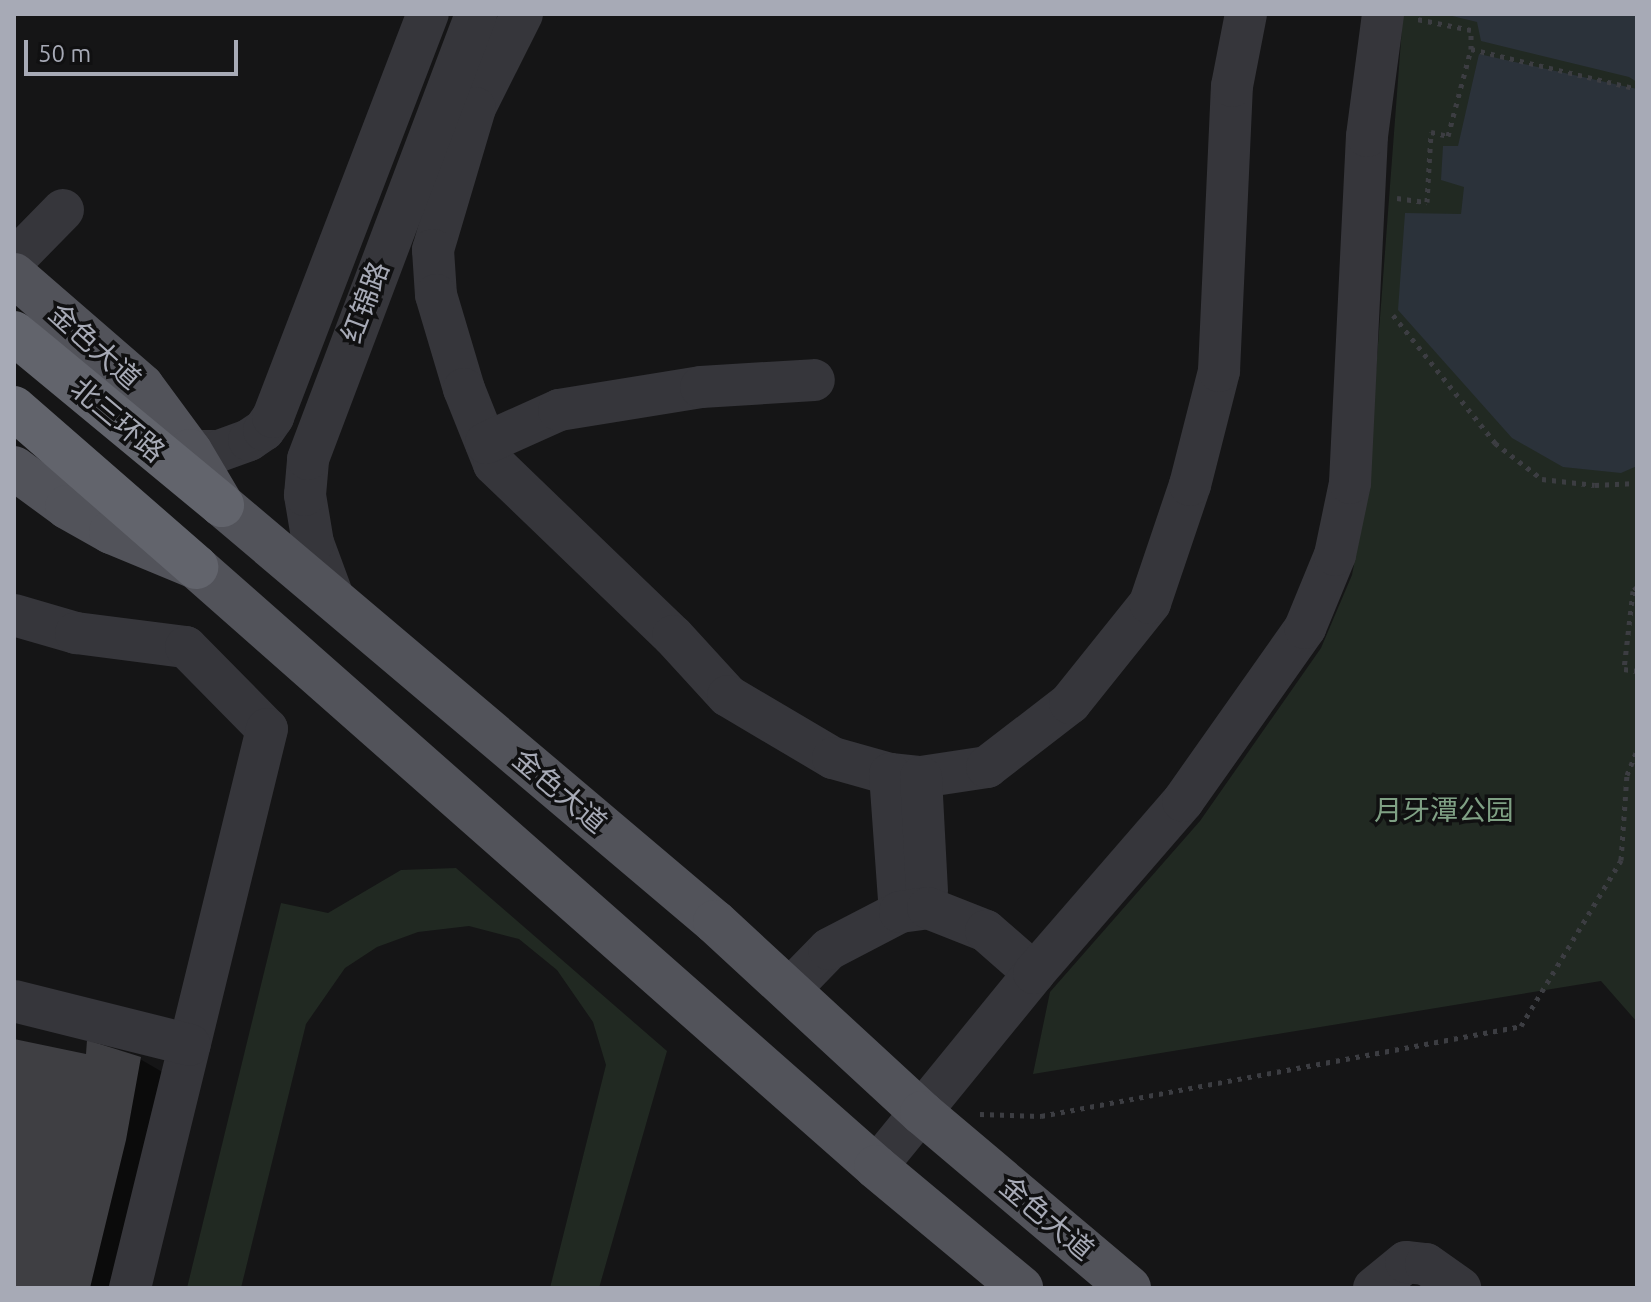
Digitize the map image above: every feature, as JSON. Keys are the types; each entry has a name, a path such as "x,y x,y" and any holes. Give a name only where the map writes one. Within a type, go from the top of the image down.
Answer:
{"highway":[{"name":"北三环路","path":"14,333 222,505"},
{"name":"北三环路","path":"25,418 196,567"}],"main road":[{"name":"金色大道","path":"14,275 142,386 190,451 222,505 715,922 922,1113 1129,1288"},
{"path":"14,468 67,507 111,532 196,567 876,1167 1021,1288"}],"street":[{"name":"红锦路","path":"190,451 233,448 264,430 273,417 428,14"},
{"name":"红锦路","path":"333,597 313,543 305,495 308,459 476,14"},
{"path":"522,14 475,108 433,250 436,295 464,389 494,464 673,636 728,696 779,729 833,758 905,776 987,767 1070,703 1150,603 1190,485 1219,371 1232,86 1246,14"},
{"path":"876,1167 1034,973 1183,801 1305,628 1335,555 1350,483 1367,136 1383,14"},
{"path":"14,260 63,210"},
{"path":"486,443 559,410 701,387 814,380"},
{"path":"132,432 190,451"},
{"path":"14,615 76,633 186,647 267,729 130,1288"},
{"path":"905,776 914,910"},
{"path":"789,990 829,949 914,910 986,931 1034,973"},
{"path":"14,1001 190,1045"},
{"path":"1374,1288 1406,1262 1426,1264 1460,1288"}],"path":[{"path":"1391,210 1391,197 1427,202 1431,132 1448,136 1471,49 1471,30 1412,18 1413,14"},
{"path":"1471,49 1637,89"},
{"path":"1389,310 1495,443 1519,463 1542,479 1595,485 1637,483"},
{"path":"1637,587 1633,591 1624,669 1637,671"},
{"path":"922,1113 1041,1116 1521,1026 1621,860 1627,775 1637,758 1637,750"}],"green space":[{"name":"月牙潭公园","path":"1403,14 1637,14 1637,1022 1601,981 1033,1074 1050,992 1200,821 1321,648 1352,575 1366,503"},
{"path":"456,868 667,1051 599,1288 550,1288 606,1065 593,1022 557,970 519,939 469,926 418,932 377,947 345,968 306,1024 241,1288 187,1288 281,903 328,913 401,870"}],"shaded area":[{"path":"1444,14 1637,14 1637,82 1629,77 1481,41 1477,22"},
{"path":"1479,54 1637,89 1637,466 1621,473 1563,467 1512,438 1398,310 1405,213 1461,214 1464,187 1441,180 1443,146 1458,146"}],"building":[{"path":"14,1039 86,1054 87,1040 141,1057 126,1140 90,1288 14,1288"}]}
